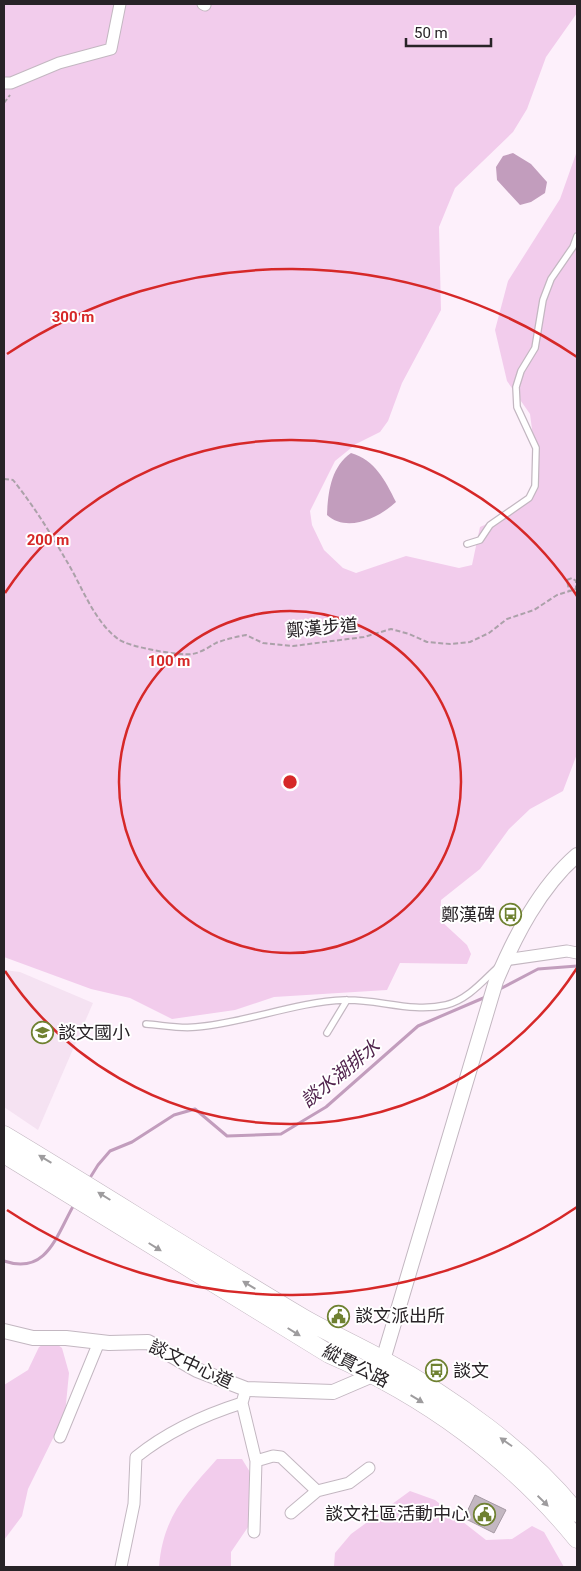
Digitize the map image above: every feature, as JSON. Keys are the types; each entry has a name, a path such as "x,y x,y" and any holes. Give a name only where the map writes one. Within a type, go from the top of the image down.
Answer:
{"main road":[{"path":"4,1134 82,1191"},
{"path":"4,1154 82,1191"},
{"name":"縱貫公路","path":"82,1191 118,1214 339,1339 379,1367 502,1462 558,1515 577,1539"},
{"name":"縱貫公路","path":"379,1367 446,1399 517,1450 577,1513"}],"street":[{"path":"4,83 11,83 59,63 111,49 120,4"},
{"path":"379,1367 496,981 505,960 540,898 577,855"},
{"path":"505,960 567,951 577,953"},
{"name":"談文中心道","path":"4,1331 33,1338 66,1338 99,1342 148,1342 244,1396 333,1392 379,1367"},
{"path":"60,1437 99,1342"},
{"path":"122,1567 134,1504 136,1457 157,1440 244,1396 256,1461 254,1532"},
{"path":"256,1461 273,1456 281,1457 317,1491"},
{"path":"291,1513 317,1491 349,1482 368,1468"}],"lane":[{"path":"467,544 480,540 490,525 529,498 535,486 536,448 517,407 516,387 521,371 535,348 543,300 551,279 573,247 577,236"},
{"path":"146,1024 194,1028 253,1017 310,1003 347,1000 399,1007 447,1005 472,992 505,960"},
{"path":"327,1033 347,1000"}],"path":[{"name":"鄭漢步道","path":"4,479 13,480 32,505 67,561 93,611 118,640 138,648 159,650 174,655 193,654 219,642 246,634 263,643 292,646 364,637 391,629 427,642 450,644 470,642 489,633 507,618 534,610 557,595 576,589 576,581 572,578 567,580 569,590"}],"shaded area":[{"path":"4,4 577,4 577,13 546,57 527,109 513,132 455,188 439,227 441,310 402,383 388,421 380,432 356,444 335,461 310,511 312,525 324,550 343,568 356,573 406,556 459,568 472,565 480,527 516,511 534,492 537,467 530,414 507,381 495,330 508,281 560,199 577,151 577,754 563,791 530,809 509,829 480,869 441,900 440,920 467,945 471,954 467,964 400,963 387,990 274,997 235,1010 172,1019 130,998 91,989 4,957"},
{"path":"513,153 531,164 547,182 545,193 531,202 520,205 497,180 496,167 503,156"},
{"path":"351,453 373,466 396,502 372,518 353,523 344,523 327,515 328,498 332,481 339,465"},
{"name":"談文國小","path":"4,970 20,972 93,1003 38,1130 4,1107"},
{"path":"51,1340 62,1348 69,1373 65,1414 28,1489 22,1516 4,1540 4,1385 28,1370 39,1347"},
{"path":"217,1459 242,1459 256,1482 261,1508 231,1552 231,1567 159,1567 161,1549 171,1520 195,1484"},
{"path":"410,1491 435,1500 486,1540 512,1539 532,1526 544,1532 564,1567 334,1566 335,1553 351,1534"}],"building":[{"name":"談文社區活動中心","path":"475,1495 506,1510 494,1533 464,1518"}],"waterway":[{"name":"談水湖排水","path":"498,990 538,969 577,966"},
{"name":"談水湖排水","path":"88,1181 110,1151 132,1142 174,1115 195,1109 227,1136 281,1134 326,1107 418,1026 488,996"},
{"name":"談水湖排水","path":"4,1261 19,1264 31,1262 41,1257 56,1238 75,1203"}],"place":[{"name":"鄭漢碑","path":"511,915"},
{"name":"談文國小","path":"42,1033"},
{"name":"談文派出所","path":"339,1316"},
{"name":"談文","path":"437,1371"},
{"name":"談文社區活動中心","path":"485,1514"}]}
